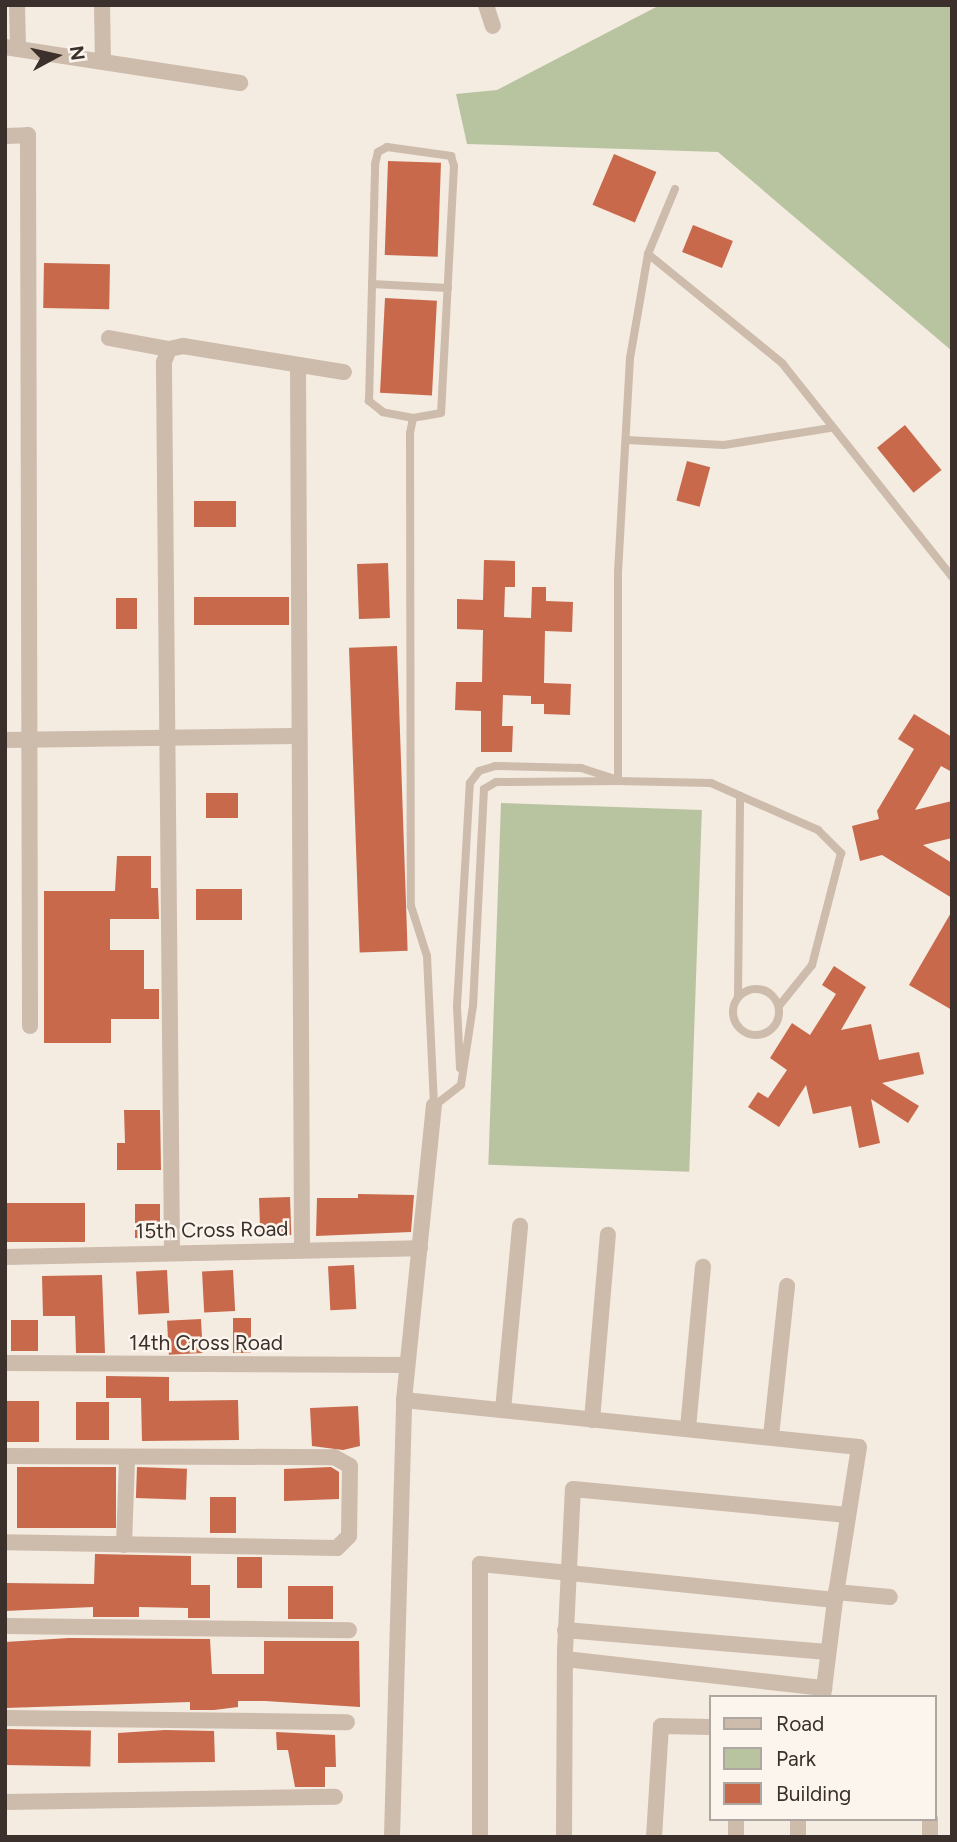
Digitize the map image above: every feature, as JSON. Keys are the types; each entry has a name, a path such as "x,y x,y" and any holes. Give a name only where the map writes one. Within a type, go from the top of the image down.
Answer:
{"street":[{"path":"17,5 12,48 240,83"},
{"path":"102,5 103,61"},
{"path":"486,5 493,26"},
{"path":"5,136 28,135 30,1026"},
{"path":"109,338 169,349 183,346 344,372"},
{"path":"169,349 164,362 172,1251"},
{"path":"298,365 297,736 302,1250"},
{"path":"5,740 297,736"},
{"path":"392,1837 406,1365 434,1106"},
{"path":"503,1410 520,1226"},
{"path":"592,1420 608,1235"},
{"name":"15th Cross Road","path":"5,1257 172,1251 420,1248"},
{"path":"688,1428 703,1267"},
{"path":"771,1437 787,1286"},
{"name":"14th Cross Road","path":"5,1363 406,1365"},
{"path":"404,1400 859,1447 827,1652 824,1692 565,1659"},
{"path":"5,1456 334,1457 350,1466 349,1536 337,1548 321,1550 5,1542"},
{"path":"124,1545 127,1458"},
{"path":"564,1837 565,1630 573,1489 848,1515"},
{"path":"480,1837 480,1564 836,1596 890,1597"},
{"path":"5,1626 349,1630"},
{"path":"565,1630 827,1652"},
{"path":"5,1717 347,1722"},
{"path":"654,1837 661,1726 708,1727"},
{"path":"5,1802 335,1797"}],"lane":[{"path":"387,147 451,156 447,288 441,413 413,418 383,412 369,401 375,164 378,152 387,147"},
{"path":"618,781 618,571 630,358 648,254 675,189"},
{"path":"648,254 782,363 830,428 952,577"},
{"path":"372,284 447,288"},
{"path":"413,418 411,906 427,956 434,1106"},
{"path":"626,440 724,445 830,428"},
{"path":"461,1085 457,1006 470,783 480,771 495,766 581,768 618,781"},
{"path":"434,1106 461,1085 473,1006 484,789 496,782 711,783 818,830 841,853 812,965 779,1006 773,1028 751,1035 734,1019 738,997 740,796"},
{"path":"738,997 750,989 765,990 779,1006"}],"green space":[{"path":"660,5 952,5 952,351 718,152 467,144 456,94 497,90"},
{"path":"501,803 702,810 689,1172 488,1165"}],"building":[{"path":"614,154 656,172 635,223 593,205"},
{"path":"388,161 441,163 438,257 385,255"},
{"path":"693,225 733,241 722,268 682,252"},
{"path":"44,263 110,264 109,309 43,308"},
{"path":"385,298 437,301 432,396 380,393"},
{"path":"905,425 942,470 914,493 877,448"},
{"path":"687,461 710,467 700,507 676,501"},
{"path":"194,501 236,501 236,527 194,527"},
{"path":"484,560 515,561 515,587 505,587 504,617 531,618 532,587 546,587 546,601 573,602 572,632 545,631 544,683 571,684 570,715 544,714 544,704 531,704 531,696 503,695 502,726 513,726 512,752 481,752 481,711 455,710 456,682 482,682 483,630 457,629 457,599 483,600"},
{"path":"388,563 390,618 359,619 357,564"},
{"path":"194,597 289,597 289,625 194,625"},
{"path":"116,598 137,598 137,629 116,629"},
{"path":"397,646 408,951 360,952 349,648"},
{"path":"914,714 952,737 952,772 941,766 915,810 952,801 952,838 923,845 952,863 952,898 882,855 860,861 852,826 879,819 877,811 914,749 898,739"},
{"path":"206,793 238,793 238,818 206,818"},
{"path":"117,856 151,856 151,888 158,888 159,919 110,919 110,950 144,950 144,989 159,989 159,1019 111,1019 111,1043 44,1043 44,891 115,891"},
{"path":"196,889 242,889 242,920 196,920"},
{"path":"952,911 952,1010 909,985"},
{"path":"834,966 866,987 841,1030 871,1024 879,1060 919,1052 924,1074 882,1083 919,1106 908,1123 871,1099 880,1143 859,1148 851,1106 813,1114 806,1085 779,1127 748,1107 758,1092 768,1098 787,1070 770,1058 792,1023 810,1035 836,994 822,985"},
{"path":"124,1110 160,1110 161,1170 117,1170 117,1143 125,1143"},
{"path":"358,1194 414,1195 411,1232 316,1236 317,1198 358,1198"},
{"path":"290,1197 291,1235 260,1236 259,1198"},
{"path":"5,1203 85,1203 85,1242 5,1242"},
{"path":"135,1204 160,1204 160,1238 135,1238"},
{"path":"354,1265 356,1309 330,1310 328,1266"},
{"path":"167,1270 169,1313 138,1315 136,1272"},
{"path":"233,1270 235,1311 204,1313 202,1272"},
{"path":"102,1275 105,1353 76,1353 75,1316 43,1316 42,1276"},
{"path":"233,1318 251,1318 251,1353 233,1353"},
{"path":"201,1319 203,1353 169,1355 167,1321"},
{"path":"11,1320 38,1320 38,1351 11,1351"},
{"path":"106,1376 169,1377 169,1401 238,1400 239,1440 142,1441 141,1398 106,1398"},
{"path":"5,1401 39,1401 39,1442 5,1442"},
{"path":"76,1402 109,1402 109,1440 76,1440"},
{"path":"358,1406 360,1446 343,1450 312,1446 310,1408"},
{"path":"17,1467 116,1467 116,1528 17,1528"},
{"path":"137,1467 187,1469 186,1500 136,1498"},
{"path":"331,1467 339,1472 339,1499 284,1501 284,1469"},
{"path":"210,1497 236,1497 236,1533 210,1533"},
{"path":"95,1554 191,1556 191,1585 210,1585 210,1618 188,1618 188,1608 139,1607 139,1617 93,1617 93,1607 5,1611 5,1583 94,1584"},
{"path":"237,1557 262,1557 262,1588 237,1588"},
{"path":"288,1586 333,1586 333,1619 288,1619"},
{"path":"69,1638 210,1639 212,1674 264,1674 264,1641 359,1641 360,1707 238,1701 238,1707 214,1710 190,1710 190,1702 5,1708 5,1642"},
{"path":"5,1729 91,1731 90,1766 5,1765"},
{"path":"214,1731 215,1762 118,1763 118,1733"},
{"path":"276,1732 335,1735 336,1767 325,1767 325,1787 295,1787 288,1750 277,1750"}]}
